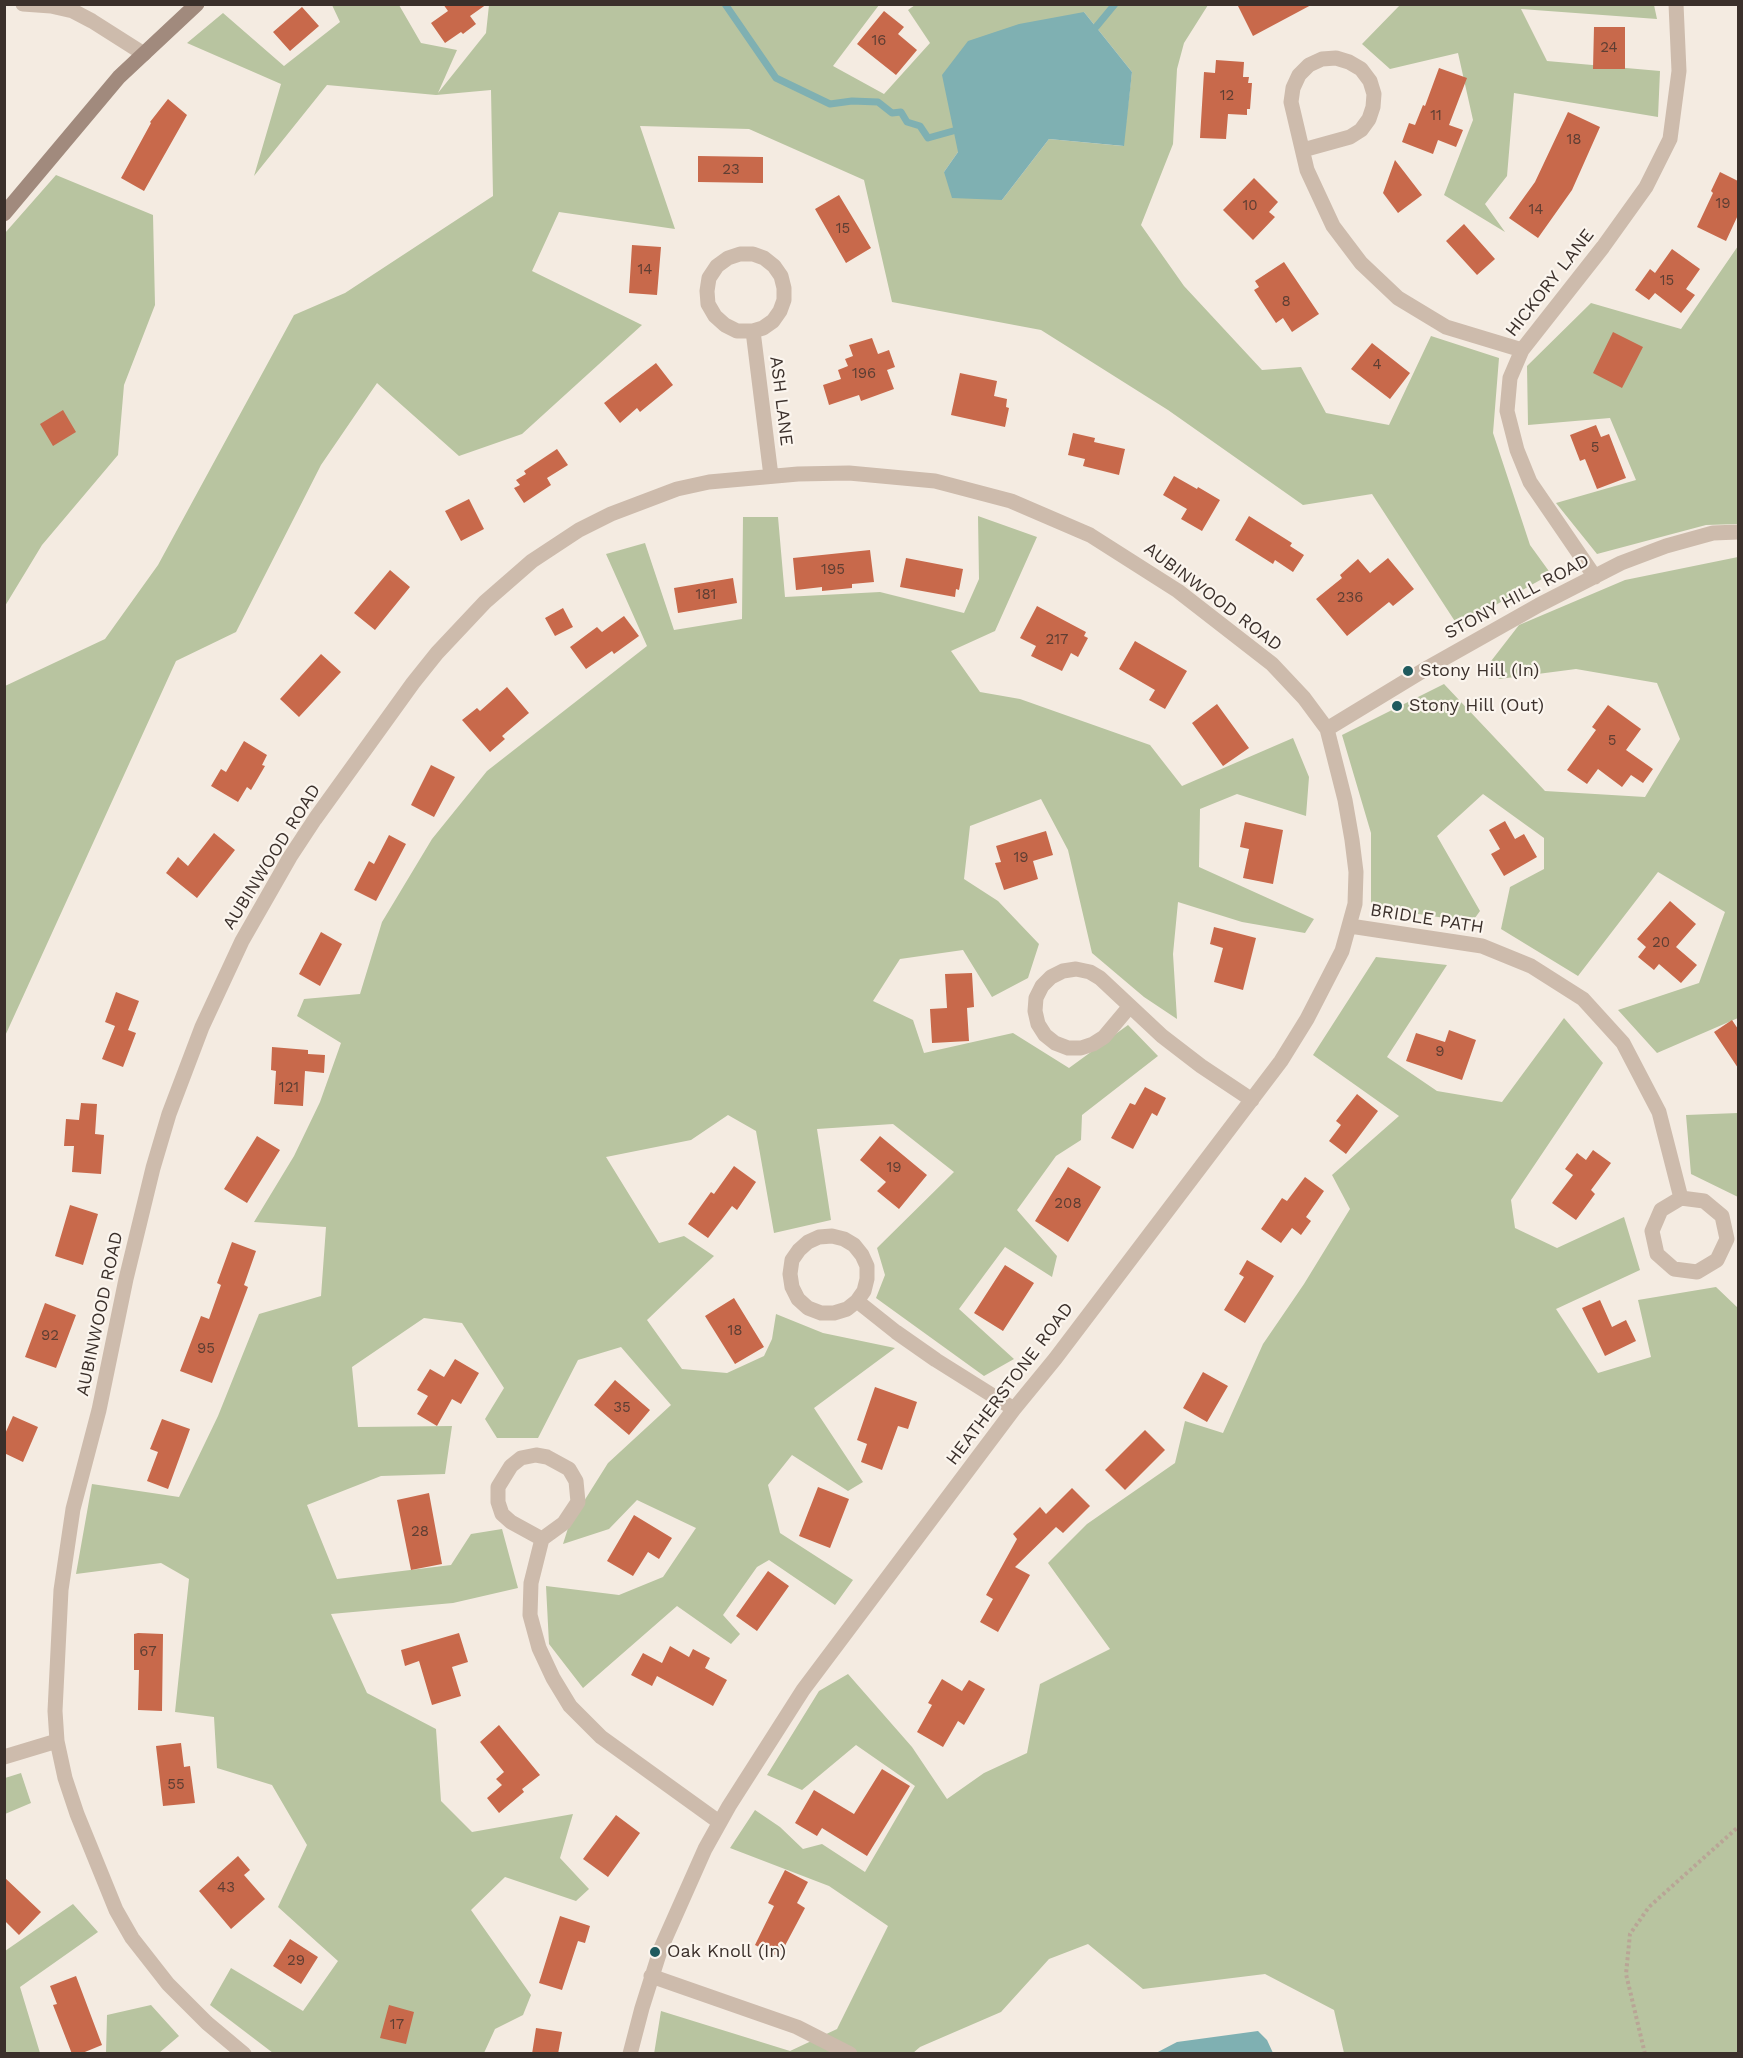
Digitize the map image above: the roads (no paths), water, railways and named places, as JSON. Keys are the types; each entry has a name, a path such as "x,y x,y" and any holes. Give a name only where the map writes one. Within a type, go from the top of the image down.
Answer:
{"main road":[{"path":"4,214 119,77 197,4"}],"street":[{"path":"23,4 51,6 73,11 144,54"},
{"name":"HICKORY LANE","path":"1595,577 1530,482 1517,450 1507,411 1510,378 1522,350 1616,230 1646,187 1670,139 1679,71 1676,4"},
{"path":"1303,150 1350,137 1361,130 1369,119 1374,107 1374,94 1370,81 1361,69 1336,58 1322,59 1309,65 1299,75 1293,88 1291,102 1307,170 1333,226 1360,263 1398,298 1446,327 1522,350"},
{"path":"740,254 753,254 764,258 781,276 784,288 784,300 780,311 768,324 753,331 737,331 725,325 715,316 708,304 707,291 710,278 717,266 728,258 740,254"},
{"name":"ASH LANE","path":"753,331 771,476"},
{"name":"AUBINWOOD ROAD","path":"244,2054 188,2005 149,1962 132,1938 116,1910 77,1814 65,1778 57,1741 56,1681 64,1559 139,1224 169,1113 185,1070 220,984 265,898 315,819 413,683 460,627 510,579 579,530 643,500 709,482 771,476 858,474 935,481 986,493 1048,516 1090,535 1178,591 1272,664 1304,698 1327,729"},
{"name":"STONY HILL ROAD","path":"1327,729 1429,667 1539,605 1621,563 1666,546 1713,533 1738,532"},
{"name":"HEATHERSTONE ROAD","path":"630,2054 651,1976 691,1879 719,1822 803,1690 1252,1100 1281,1061 1307,1020 1342,951 1355,904 1356,872 1345,800 1327,729"},
{"name":"BRIDLE PATH","path":"1350,926 1482,946 1531,966 1583,999 1623,1043 1659,1112 1681,1198"},
{"path":"1130,1006 1104,1036 1093,1044 1080,1048 1068,1048 1055,1043 1045,1035 1038,1024 1035,1011 1036,998 1047,981 1063,971 1076,969 1089,972 1100,978 1130,1006 1162,1036 1201,1066 1252,1100"},
{"path":"1681,1198 1704,1201 1722,1216 1727,1239 1718,1260 1697,1272 1674,1269 1657,1254 1652,1231 1661,1210 1681,1198"},
{"path":"832,1236 854,1245 867,1266 864,1291 857,1301 847,1309 834,1313 821,1313 808,1308 798,1299 792,1287 790,1274 792,1260 799,1250 808,1242 819,1237 832,1236"},
{"path":"857,1301 936,1360 1014,1410"},
{"path":"542,1539 511,1522 502,1514 498,1502 498,1487 511,1466 521,1458 536,1455 547,1457 568,1469 576,1480 578,1502 564,1523 542,1539 531,1583 530,1615 539,1648 561,1692 579,1717 601,1737 719,1822"},
{"path":"4,1757 57,1741"},
{"path":"651,1976 797,2027 850,2054"}],"water":[{"path":"1084,12 1132,72 1124,146 1049,139 1002,200 952,198 944,172 958,152 942,75 968,41 1019,24"},
{"path":"1258,2031 1267,2040 1273,2053 1156,2053 1177,2042"}],"waterway":[{"path":"725,4 776,78 830,104 852,101 878,102 892,113 901,112 907,122 920,126 928,138 953,131"},
{"path":"1096,27 1115,4"}],"place":[{"name":"Stony Hill (In)","path":"1408,671"},
{"name":"Stony Hill (Out)","path":"1397,706"},
{"name":"Oak Knoll (In)","path":"655,1952"}]}
